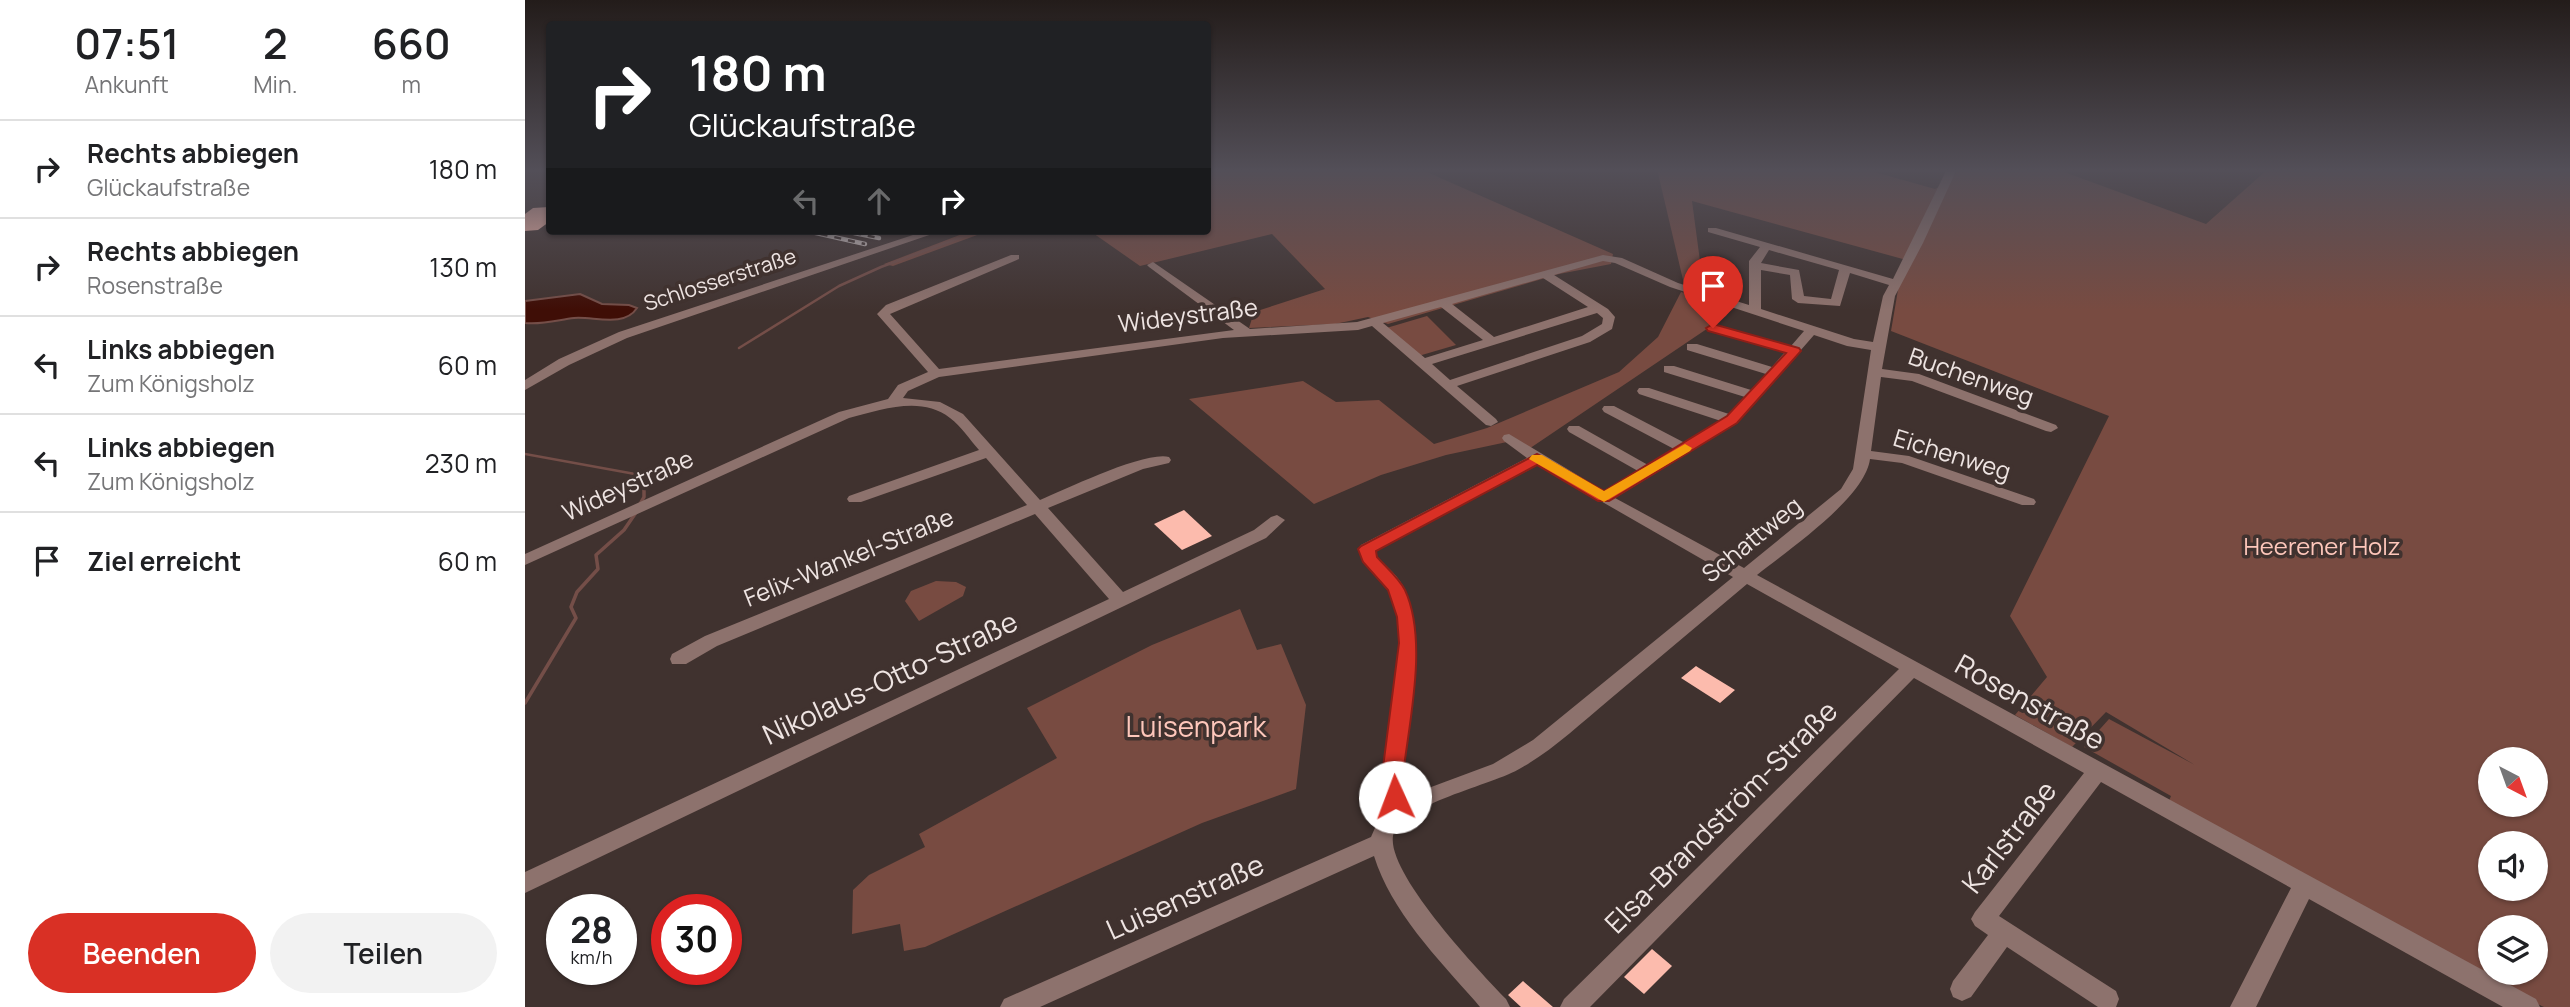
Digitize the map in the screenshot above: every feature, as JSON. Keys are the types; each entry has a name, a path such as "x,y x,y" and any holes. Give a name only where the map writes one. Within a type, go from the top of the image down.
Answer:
{"street":[{"name":"Schattweg","path":"1402,809 1494,774 1519,761 1847,492 1861,468 1878,347 1889,296 1930,216"},
{"path":"1711,230 1895,283"},
{"name":"Schlosserstraße","path":"525,386 563,362 623,335 924,235"},
{"path":"1755,312 1756,255 1767,246"},
{"path":"936,373 883,314 890,308 1015,257"},
{"name":"Wideystraße","path":"525,560 844,415 893,402 903,388 936,373 1245,332 1358,326 1608,258 1674,285 1755,312 1852,343 1878,347"},
{"path":"1153,265 1245,332"},
{"path":"1755,267 1795,272 1798,299 1836,303 1845,269"},
{"path":"1447,385 1595,336 1608,326 1609,317 1599,308 1544,274"},
{"path":"1444,303 1493,342"},
{"path":"1422,363 1599,308"},
{"path":"1375,322 1491,422"},
{"path":"1713,328 1795,351"},
{"path":"1604,498 1732,419 1812,330"},
{"path":"1692,347 1776,373"},
{"path":"1669,369 1755,396"},
{"name":"Buchenweg","path":"1876,372 1914,377 2051,428"},
{"path":"1644,391 1732,419"},
{"path":"893,402 931,404 950,410 1121,600"},
{"path":"1609,409 1684,448"},
{"path":"1573,429 1647,470"},
{"name":"Rosenstraße","path":"1509,438 1537,459 1604,498 2527,1007"},
{"name":"Felix-Wankel-Straße","path":"855,499 989,452"},
{"name":"Eichenweg","path":"1863,454 1904,459 2028,502"},
{"path":"1497,1007 1438,941 1385,856 1382,842 1389,822 1402,809 1391,783 1408,643 1406,617 1396,588 1369,558 1367,549 1537,459"},
{"name":"Felix-Wankel-Straße","path":"679,659 711,641 1139,465 1164,460"},
{"name":"Nikolaus-Otto-Straße","path":"525,883 1260,534 1277,520"},
{"name":"Elsa-Brandström-Straße","path":"1573,1007 1912,668"},
{"name":"Karlstraße","path":"2004,932 1983,919 2097,772"},
{"name":"Luisenstraße","path":"1013,1007 1382,842"},
{"path":"2243,1007 2304,886"},
{"path":"1962,989 2004,932 2107,999"}],"green space":[{"path":"1211,216 1527,216 1613,254 1611,264 1559,274 1388,324 1368,317 1335,324 1249,328 1254,312 1325,289 1272,234 1140,266 1096,235 1211,235"},
{"name":"Heerener Holz","path":"1668,216 1694,216 1704,291 1684,284"},
{"name":"Heerener Holz","path":"1746,216 2184,216 2206,224 2215,216 2570,216 2570,1007 2544,1007 2502,985 2548,985 2548,915 2478,915 2478,972 2169,801 2171,796 2084,747 2109,719 2195,765 2106,712 2072,747 2015,715 2047,677 2010,616 2109,416 1891,331 1899,284 1910,261"},
{"path":"960,235 977,235 893,266 884,264"},
{"path":"1681,292 1732,306 1726,316 1523,453 1507,442 1446,455 1381,475 1314,504 1189,399 1303,381 1336,402 1379,400 1434,444 1487,428 1619,372 1658,337"},
{"path":"1427,316 1456,345 1415,357 1383,329"},
{"path":"936,581 956,582 966,587 963,596 919,621 905,601 911,591"},
{"name":"Luisenpark","path":"1240,609 1257,650 1281,644 1306,705 1296,789 1202,823 925,947 904,951 900,924 852,934 853,890 869,875 925,847 919,834 1057,758 1027,708 1152,645"}],"shaded area":[{"path":"580,294 602,304 637,308 624,318 574,318 525,323 525,301"}],"building":[{"path":"525,216 546,216 546,224 538,230 525,231"},
{"path":"1184,510 1212,536 1182,550 1154,524"},
{"path":"1696,666 1735,690 1720,703 1681,678"},
{"path":"1652,949 1672,966 1644,994 1624,977"},
{"path":"1523,981 1553,1007 1521,1007 1508,995"}],"waterway":[{"path":"739,348 839,286 881,267 967,235"},
{"path":"525,454 635,474 644,480 644,497 640,504"},
{"path":"525,703 576,618 571,607 577,592 598,569 596,555 624,530 637,511"}],"railway":[{"path":"825,235 865,244"},
{"path":"864,235 879,238"}],"slow traffic":[{"path":"1537,459 1604,498 1685,448"}],"route":[{"path":"1395,797 1391,783 1408,643 1406,617 1396,588 1369,558 1367,549 1537,459 1604,498 1732,419 1795,351 1713,328"}]}
